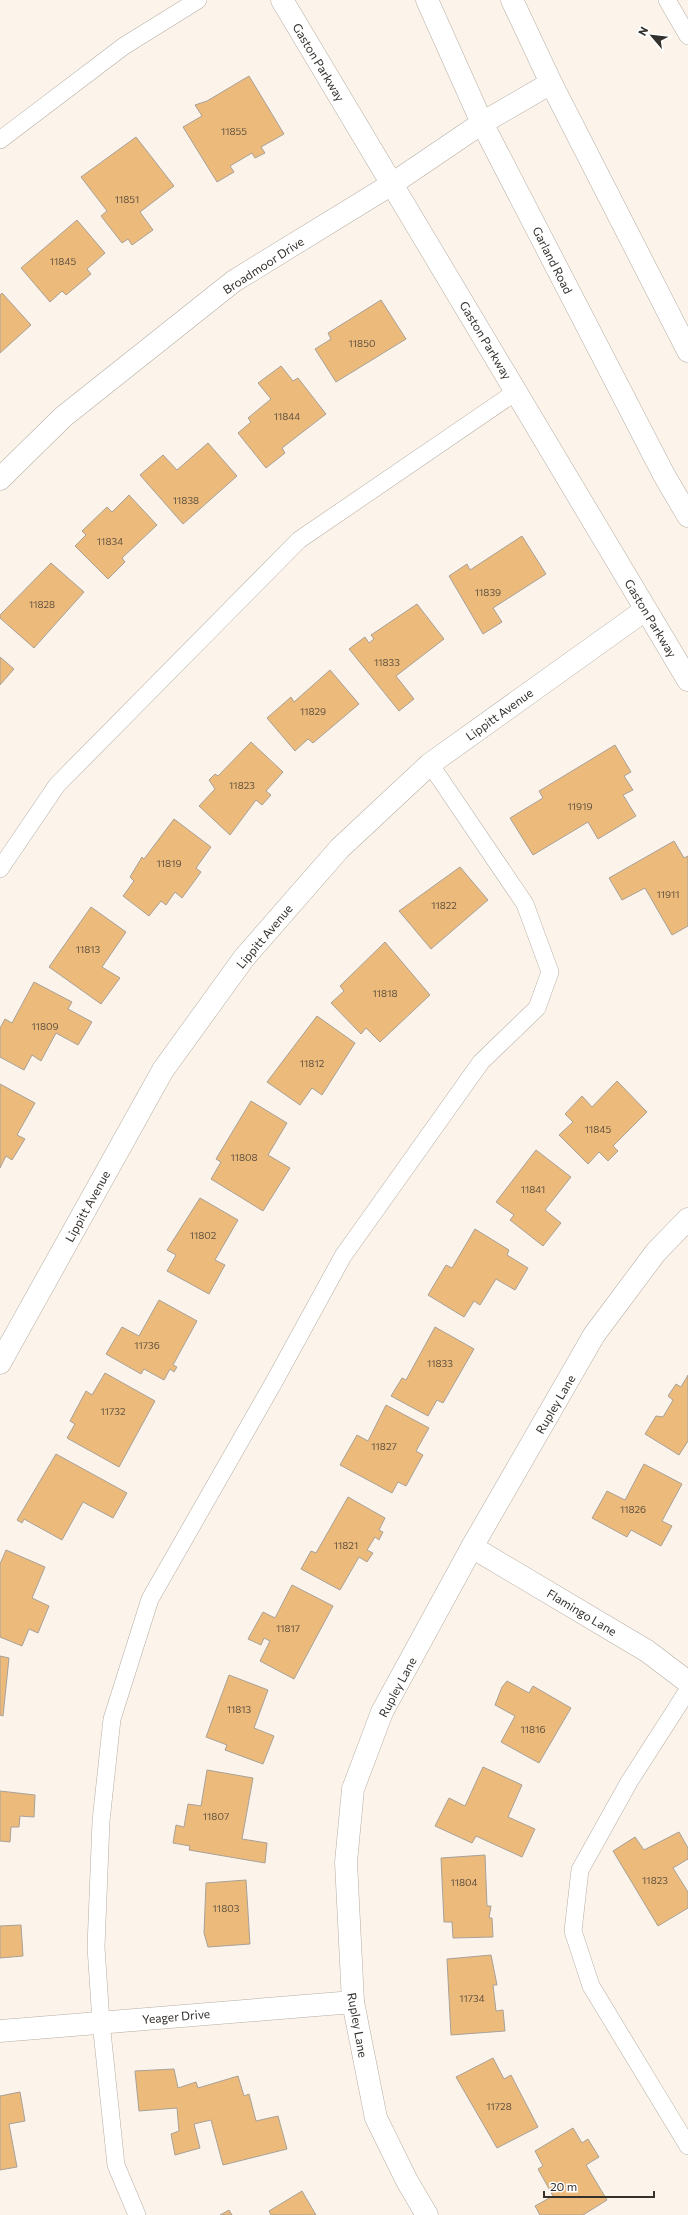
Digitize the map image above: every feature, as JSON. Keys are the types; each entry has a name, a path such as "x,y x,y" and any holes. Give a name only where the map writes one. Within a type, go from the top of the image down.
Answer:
{"street":[{"name":"Gaston Parkway","path":"282,0 517,391 645,610 688,680"},
{"name":"Garland Road","path":"427,0 482,122 664,475 688,516"},
{"path":"512,0 550,83 688,351"},
{"name":"Broadmoor Drive","path":"0,479 63,417 234,281 392,184 482,122 550,83"},
{"name":"Lippitt Avenue","path":"0,1363 163,1070 244,958 340,848 430,764 645,610"},
{"name":"Rupley Lane","path":"427,2215 406,2181 376,2118 352,2002 346,1862 354,1789 382,1712 472,1547 594,1336 656,1252 688,1219"},
{"name":"Flamingo Lane","path":"472,1547 647,1651 688,1682"},
{"name":"Yeager Drive","path":"0,2031 352,2002"}],"lane":[{"path":"0,140 124,46 198,0"},
{"path":"667,0 688,36"},
{"path":"0,869 57,785 299,540 517,391"},
{"path":"137,2215 116,2165 101,2022 96,1947 102,1821 112,1719 150,1599 274,1382 343,1256 481,1062 537,1008 550,972 525,904 430,764"},
{"path":"688,1690 629,1782 580,1870 573,1931 591,1986 688,2146"}],"building":[{"path":"249,76 284,134 261,147 265,153 255,158 252,153 230,166 234,172 217,182 183,127 202,116 195,105 207,101"},
{"path":"136,137 174,186 140,212 153,230 132,245 128,239 122,243 101,216 107,211 81,177"},
{"path":"77,220 105,253 87,269 91,274 66,295 62,291 50,302 21,268"},
{"path":"2,293 31,325 0,353 0,295"},
{"path":"381,300 406,339 336,382 315,349 331,339 328,333"},
{"path":"281,366 293,381 298,378 326,414 282,448 285,453 266,468 238,433 251,422 248,418 271,399 258,383"},
{"path":"208,443 237,476 183,524 140,475 163,455 177,470"},
{"path":"129,495 157,525 122,558 125,562 108,579 75,546 86,535 82,531 107,507 112,512"},
{"path":"522,536 546,574 493,608 502,622 483,634 449,576 467,564 470,570"},
{"path":"51,563 84,592 34,648 0,618 0,615"},
{"path":"417,604 444,639 396,676 414,699 399,711 349,649 365,637 369,643 374,639 371,635"},
{"path":"0,657 14,669 0,685"},
{"path":"330,670 359,704 313,743 308,739 295,751 267,718 291,697 294,702"},
{"path":"251,742 283,772 266,791 271,795 262,805 256,800 230,835 199,806 215,789 209,780 215,774 218,776"},
{"path":"615,745 631,772 624,776 633,790 623,795 636,816 598,839 588,822 533,855 510,818 543,798 539,791"},
{"path":"174,819 211,847 196,868 201,872 182,898 175,892 166,905 161,901 149,916 123,896 134,881 130,877 142,857 144,859"},
{"path":"674,841 684,858 688,856 688,926 672,935 645,888 622,900 609,878"},
{"path":"460,867 488,900 431,949 399,911"},
{"path":"91,907 126,932 102,967 120,978 101,1004 49,967"},
{"path":"385,942 430,995 380,1042 366,1028 361,1034 331,1003 344,991 340,986"},
{"path":"34,982 72,1002 68,1009 92,1022 78,1045 56,1033 41,1061 32,1055 24,1070 0,1057 0,1028 5,1019 12,1023"},
{"path":"317,1016 355,1043 322,1095 312,1088 300,1105 267,1082"},
{"path":"617,1081 647,1112 613,1146 618,1151 608,1161 599,1152 588,1164 559,1135 573,1122 565,1114 582,1096 592,1107"},
{"path":"0,1084 35,1103 17,1135 25,1139 12,1160 6,1156 0,1168"},
{"path":"251,1101 287,1123 268,1155 290,1168 263,1211 211,1179 221,1162 216,1159"},
{"path":"536,1150 571,1177 545,1210 561,1223 543,1246 510,1220 514,1215 496,1202"},
{"path":"200,1198 238,1220 215,1260 225,1265 209,1294 167,1271 176,1255 167,1250"},
{"path":"475,1229 509,1250 507,1255 528,1268 515,1290 496,1279 480,1305 474,1301 464,1317 428,1295 446,1265 452,1268"},
{"path":"159,1300 197,1321 173,1365 177,1367 174,1372 170,1369 164,1380 144,1369 141,1374 106,1354 122,1327 139,1336"},
{"path":"435,1327 474,1349 443,1403 437,1400 428,1416 391,1396 402,1378 406,1380"},
{"path":"105,1373 155,1401 119,1467 67,1438 75,1424 70,1421 86,1391 92,1395"},
{"path":"688,1375 688,1441 679,1455 645,1434 656,1416 663,1417 673,1400 668,1396 676,1384 681,1387"},
{"path":"386,1405 429,1428 416,1451 423,1455 406,1486 398,1482 392,1493 340,1465 357,1435 368,1441"},
{"path":"56,1454 127,1493 113,1518 83,1502 62,1540 24,1519 22,1523 17,1520"},
{"path":"644,1464 682,1484 662,1521 672,1526 661,1546 631,1530 627,1537 592,1518 607,1491 625,1500"},
{"path":"348,1497 385,1518 379,1530 383,1532 379,1540 375,1537 367,1550 373,1553 367,1562 359,1557 340,1590 301,1569 311,1551 316,1553"},
{"path":"6,1550 45,1567 32,1598 49,1606 38,1633 29,1629 22,1646 0,1637 0,1564"},
{"path":"292,1585 333,1606 294,1679 260,1661 270,1641 264,1638 261,1645 248,1639 263,1612 275,1618"},
{"path":"0,1656 9,1658 3,1716 0,1715"},
{"path":"229,1675 268,1690 254,1728 274,1736 263,1764 225,1750 227,1745 206,1737"},
{"path":"507,1681 529,1693 533,1686 571,1708 539,1763 501,1742 515,1716 495,1705 502,1687"},
{"path":"483,1767 522,1785 508,1817 535,1829 522,1857 476,1836 472,1843 435,1826 449,1798 465,1806"},
{"path":"207,1770 253,1778 242,1839 267,1843 265,1863 189,1850 190,1846 173,1843 176,1825 184,1827 188,1804 201,1806"},
{"path":"0,1791 35,1795 34,1817 20,1816 19,1827 11,1827 10,1842 0,1841"},
{"path":"679,1832 688,1848 688,1859 673,1868 688,1892 688,1908 658,1926 613,1851 635,1837 644,1850"},
{"path":"485,1855 487,1906 491,1906 489,1918 492,1918 493,1937 453,1938 452,1922 444,1922 441,1858"},
{"path":"246,1880 250,1944 208,1947 204,1933 206,1883"},
{"path":"21,1925 23,1956 0,1958 0,1926"},
{"path":"491,1955 497,1985 493,1985 496,2011 503,2010 505,2031 451,2035 447,1959"},
{"path":"493,2058 504,2079 511,2075 538,2127 497,2148 456,2077"},
{"path":"174,2069 178,2088 196,2082 198,2088 238,2076 244,2096 249,2094 256,2121 278,2116 287,2149 223,2165 211,2120 194,2124 200,2148 175,2155 171,2134 179,2131 177,2108 139,2111 135,2071"},
{"path":"20,2092 25,2121 9,2124 17,2167 0,2170 0,2096"},
{"path":"573,2128 582,2143 588,2139 599,2157 586,2165 607,2200 583,2215 540,2215 535,2206 553,2196 538,2169 543,2166 535,2151"},
{"path":"302,2191 316,2215 271,2215 269,2211"},
{"path":"229,2210 232,2215 220,2215"}]}
